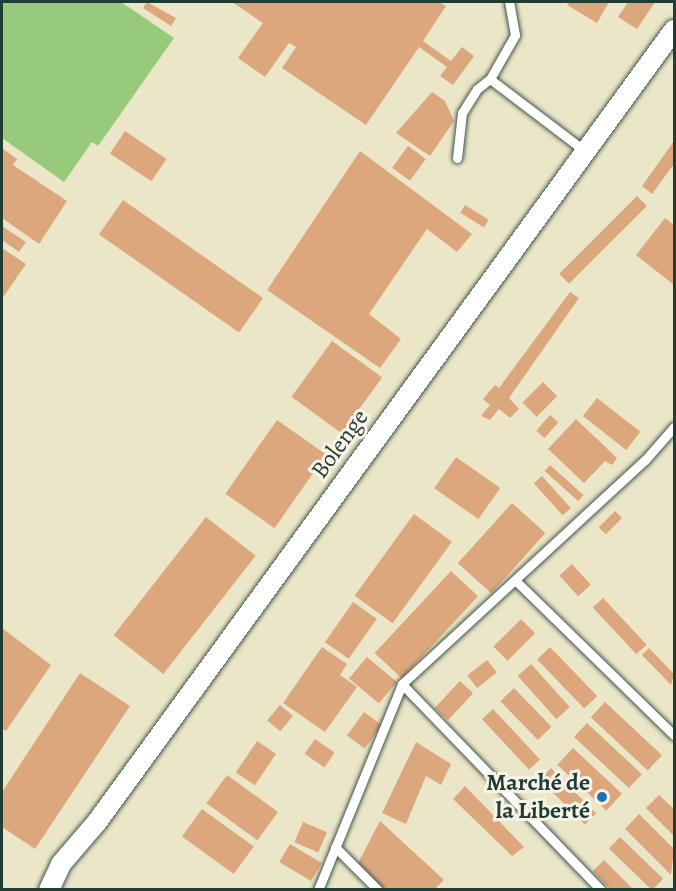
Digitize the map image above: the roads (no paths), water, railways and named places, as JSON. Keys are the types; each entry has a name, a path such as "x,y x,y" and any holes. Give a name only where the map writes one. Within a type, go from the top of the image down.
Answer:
{"street":[{"name":"Bolenge","path":"49,890 61,864 97,822 675,30"}],"lane":[{"path":"457,158 462,113 477,89 490,79 515,35 508,2"},
{"path":"490,79 586,152"},
{"path":"318,890 402,684 675,427"},
{"path":"515,580 675,735"},
{"path":"402,684 601,890"},
{"path":"334,847 378,890"}],"place":[{"name":"Marché de la Liberté","path":"602,797"}]}
